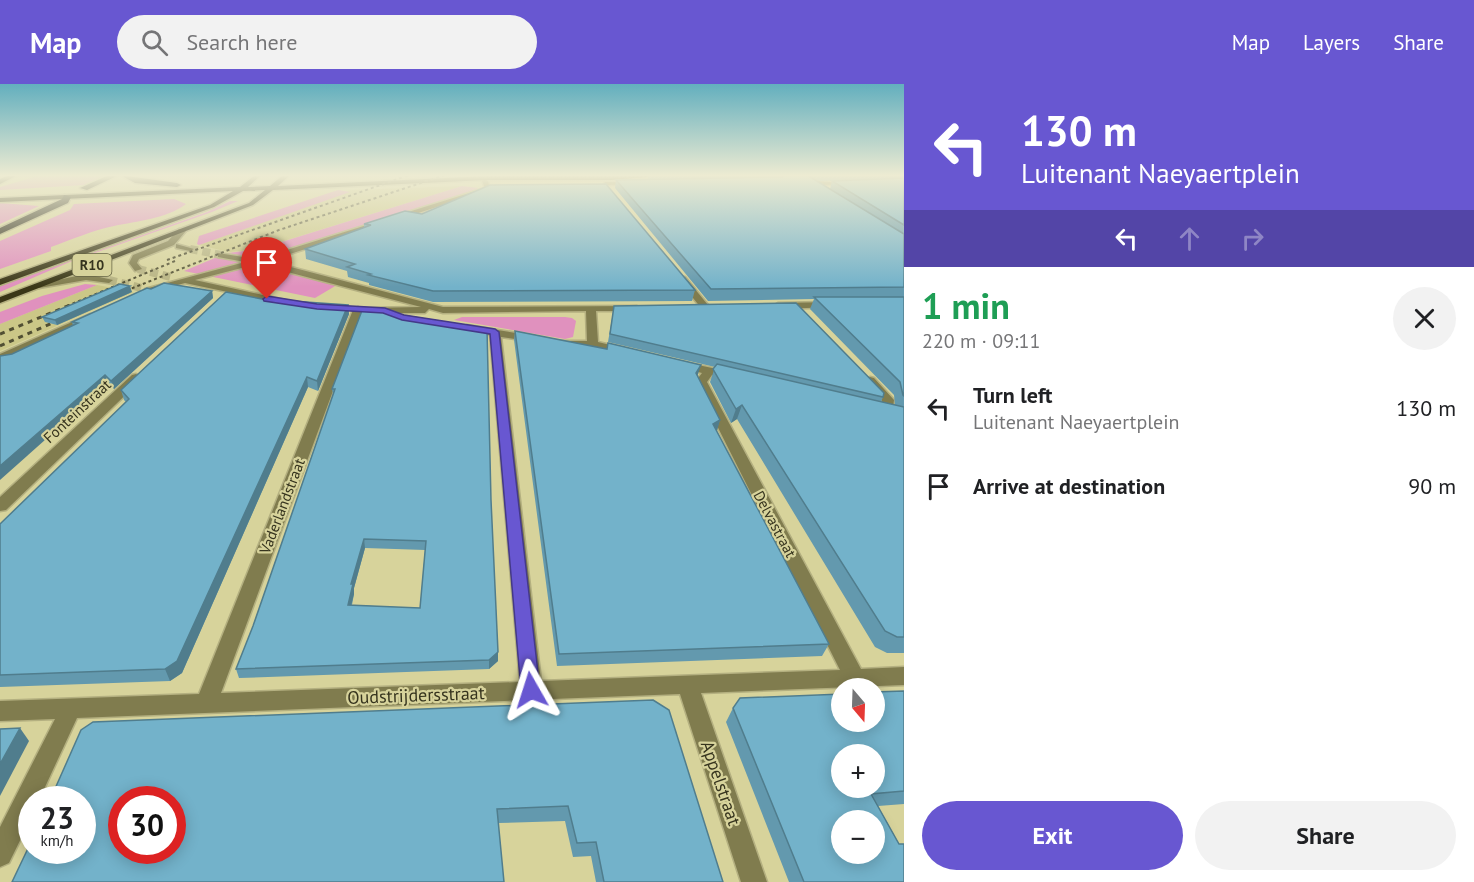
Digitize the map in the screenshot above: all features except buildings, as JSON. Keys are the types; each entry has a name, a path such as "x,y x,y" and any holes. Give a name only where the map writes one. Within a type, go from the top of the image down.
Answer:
{"highway":[{"path":"0,231 41,212"}],"main road":[{"name":"R10","path":"0,282 196,212"},
{"name":"R10","path":"0,300 230,212"}],"street":[{"path":"143,291 257,261 404,212"},
{"path":"138,269 134,263 136,257 171,243 182,231"},
{"path":"179,246 190,249"},
{"path":"221,255 342,281 443,310"},
{"path":"675,271 705,307"},
{"path":"171,276 225,295 301,305"},
{"path":"39,285 86,277 110,280"},
{"path":"762,306 848,304"},
{"path":"797,305 812,321"},
{"path":"694,307 716,307"},
{"path":"385,310 648,308"},
{"name":"Vaderlandstraat","path":"206,703 353,309 385,310"},
{"path":"591,309 593,344"},
{"path":"385,310 402,317 423,321"},
{"path":"0,358 95,314"},
{"path":"455,326 573,345 593,344 639,355"},
{"path":"495,332 531,690"},
{"path":"662,360 742,379"},
{"name":"Fonteinstraat","path":"0,506 145,369"},
{"path":"858,369 888,400 886,413"},
{"name":"Delvastraat","path":"708,371 701,382 855,678"},
{"name":"Oudstrijdersstraat","path":"855,678 904,676"},
{"name":"Oudstrijdersstraat","path":"0,711 831,679"},
{"name":"Appelstraat","path":"687,684 754,882"},
{"path":"0,854 71,708"}],"shaded area":[{"path":"0,212 25,212 0,224"},
{"path":"65,212 172,212 90,233 51,247 51,251 0,269 0,241"},
{"path":"211,212 72,261 0,292 0,286"},
{"path":"271,212 292,212 199,245 197,244 199,236"},
{"path":"290,212 377,212 258,249 229,252 199,245"},
{"path":"377,212 405,212 259,259 228,253 259,249"},
{"path":"222,255 342,282 315,298 184,271"},
{"path":"85,284 97,285 0,324 0,312 42,296"},
{"path":"97,285 134,292 0,351 0,324"},
{"path":"462,317 565,317 576,321 573,337 565,339 454,320"}],"tunnel":[{"path":"190,249 221,255"},
{"path":"138,269 171,277"},
{"path":"109,280 142,288"}],"railway":[{"path":"167,260 303,212"},
{"path":"115,295 279,230 333,212"},
{"path":"67,306 175,261"},
{"path":"0,334 70,305"},
{"path":"0,346 66,317"}],"route":[{"path":"267,299 317,307 385,310 402,317 495,332 531,690"}]}
